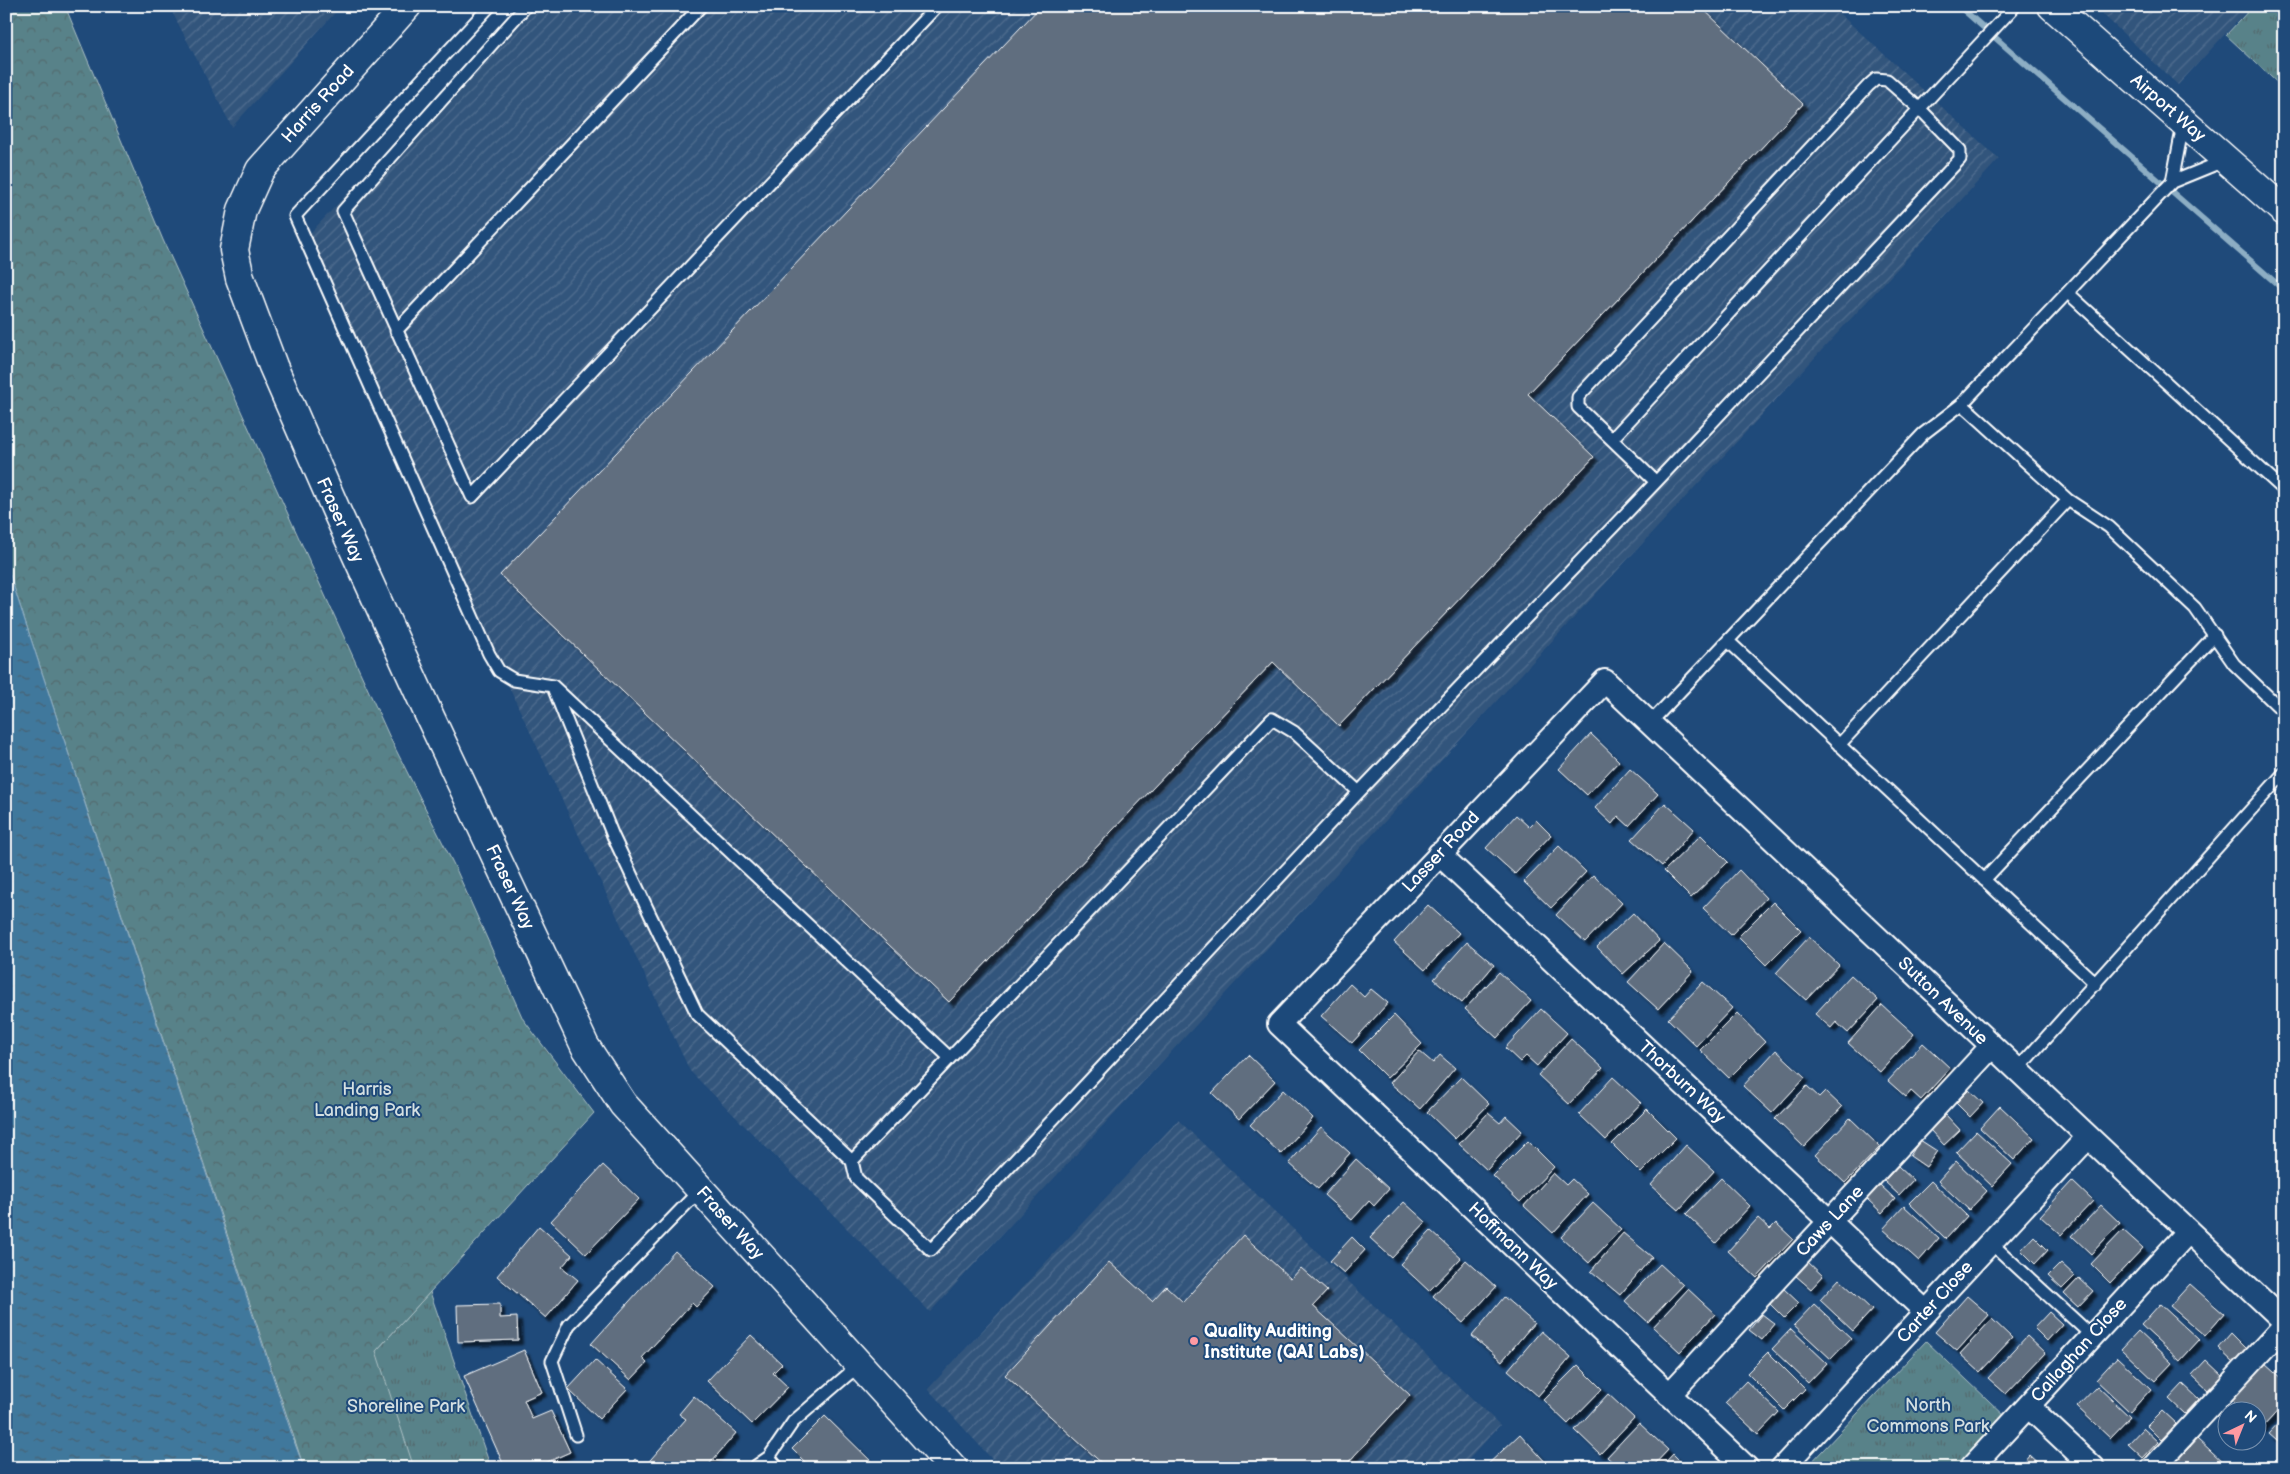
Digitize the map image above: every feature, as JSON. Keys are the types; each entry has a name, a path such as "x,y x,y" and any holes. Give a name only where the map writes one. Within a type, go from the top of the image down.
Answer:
{"street":[{"name":"Harris Road","path":"242,210 260,170 407,6"},
{"name":"Airport Way","path":"2052,6 2284,211"},
{"name":"Fraser Way","path":"242,210 234,250 240,278 273,366 431,719 585,1046 623,1104 953,1468"},
{"name":"Sutton Avenue","path":"1605,681 2016,1071 2284,1321"},
{"name":"Lasser Road","path":"1279,1024 1605,681"},
{"name":"Thorburn Way","path":"1439,854 1925,1311"},
{"name":"Hoffmann Way","path":"1279,1024 1747,1468"},
{"name":"Caws Lane","path":"1669,1395 1992,1047"},
{"name":"Carter Close","path":"1782,1468 1909,1331 1925,1311 2088,1137"},
{"name":"Callaghan Close","path":"1971,1468 2091,1335 2188,1232"},
{"path":"2153,1468 2284,1326"},
{"path":"2028,1406 2094,1468"}],"lane":[{"path":"490,6 295,216 489,654 499,671 514,680 552,686 950,1058"},
{"path":"526,6 343,211 472,497 937,6"},
{"path":"396,332 701,6"},
{"path":"1612,439 2015,6"},
{"path":"552,686 613,836 697,1014 852,1161 856,1178 930,1250 1359,792 1656,482 1960,159 1960,150 1920,109 1887,80 1876,79 1869,85 1578,397 1578,407 1656,482"},
{"path":"2172,182 2183,122"},
{"path":"1650,723 1923,434 1962,404 2172,182 2226,160"},
{"path":"2068,293 2284,490"},
{"path":"1962,404 2068,500 2109,527 2195,608 2234,664 2284,712"},
{"path":"1839,745 2068,500"},
{"path":"1984,880 2215,635"},
{"path":"1728,641 2096,984"},
{"path":"852,1161 1272,719 1294,732 1359,792"},
{"path":"2016,1071 2284,773"},
{"path":"576,1435 552,1361 569,1326 701,1190"},
{"path":"1990,1242 2091,1335"},
{"path":"753,1468 769,1456 793,1422 858,1364"},
{"path":"769,1456 778,1468"}],"shaded area":[{"path":"169,6 341,6 232,127"},
{"path":"524,6 1831,6 1999,159 930,1312 690,1071 300,244"},
{"path":"2094,6 2251,6 2178,85"},
{"path":"1178,1120 1500,1425 1461,1468 1000,1468 928,1389"}],"green space":[{"name":"Harris Landing Park","path":"6,6 65,6 163,240 391,740 456,869 523,1019 594,1113 376,1351 414,1468 304,1468 6,563"},
{"path":"2253,6 2284,6 2284,89 2226,35"},
{"name":"Shoreline Park","path":"430,1292 491,1468 304,1468 294,1441"},
{"name":"North Commons Park","path":"1926,1341 2008,1419 1962,1468 1806,1468"}],"water":[{"path":"6,563 294,1441 304,1468 6,1468"}],"building":[{"path":"1041,6 1700,6 1803,104 1528,394 1594,457 1339,726 1273,662 949,1002 500,575"},
{"path":"1591,734 1619,761 1587,795 1559,769"},
{"path":"1630,769 1658,794 1629,826 1618,816 1612,824 1595,808"},
{"path":"1665,803 1694,829 1662,866 1632,839"},
{"path":"1516,815 1529,827 1536,820 1551,835 1515,874 1486,848"},
{"path":"1701,835 1728,862 1691,898 1664,871"},
{"path":"1559,846 1586,872 1551,908 1524,882"},
{"path":"1739,870 1766,898 1731,935 1703,908"},
{"path":"1593,875 1622,903 1585,942 1556,915"},
{"path":"1773,902 1801,930 1766,965 1738,937"},
{"path":"1428,905 1459,933 1425,970 1394,942"},
{"path":"1633,913 1659,941 1623,974 1597,947"},
{"path":"1809,937 1839,965 1806,1000 1776,973"},
{"path":"1467,942 1494,965 1462,1003 1434,979"},
{"path":"1664,943 1693,971 1658,1009 1628,982"},
{"path":"1499,972 1531,1001 1497,1038 1465,1009"},
{"path":"1851,975 1878,1000 1848,1033 1836,1022 1831,1028 1815,1014"},
{"path":"1703,982 1732,1008 1696,1046 1668,1019"},
{"path":"1350,984 1364,997 1371,989 1388,1003 1352,1043 1321,1016"},
{"path":"1882,1005 1914,1034 1880,1072 1848,1043"},
{"path":"1541,1009 1567,1033 1537,1066 1526,1056 1520,1062 1505,1048"},
{"path":"1737,1013 1765,1042 1729,1078 1700,1050"},
{"path":"1394,1015 1422,1044 1387,1078 1359,1050"},
{"path":"1571,1039 1603,1068 1569,1104 1538,1075"},
{"path":"1923,1043 1950,1068 1921,1100 1911,1091 1906,1097 1888,1081"},
{"path":"1776,1050 1805,1077 1772,1113 1743,1086"},
{"path":"1419,1051 1433,1063 1440,1055 1455,1068 1420,1109 1390,1083"},
{"path":"1248,1055 1275,1081 1239,1119 1212,1093"},
{"path":"1461,1077 1489,1104 1455,1139 1427,1112"},
{"path":"1613,1077 1641,1103 1606,1140 1579,1114"},
{"path":"1807,1086 1819,1097 1825,1091 1842,1107 1804,1147 1775,1119"},
{"path":"1283,1090 1313,1118 1281,1154 1250,1125"},
{"path":"1969,1090 1983,1103 1970,1117 1956,1103"},
{"path":"2000,1106 2034,1138 2014,1160 1980,1128"},
{"path":"1647,1109 1676,1138 1641,1173 1612,1144"},
{"path":"1488,1113 1500,1123 1506,1116 1522,1131 1487,1170 1459,1144"},
{"path":"1946,1115 1960,1130 1944,1145 1930,1130"},
{"path":"1850,1118 1880,1147 1845,1183 1815,1155"},
{"path":"1321,1127 1350,1153 1318,1189 1289,1163"},
{"path":"1976,1131 2012,1164 1992,1186 1956,1152"},
{"path":"1920,1140 1937,1151 1926,1167 1910,1156"},
{"path":"1528,1141 1554,1167 1520,1202 1493,1176"},
{"path":"1686,1145 1714,1171 1679,1210 1651,1185"},
{"path":"1356,1159 1389,1189 1374,1206 1369,1201 1352,1220 1324,1195"},
{"path":"1956,1161 1987,1191 1969,1210 1938,1181"},
{"path":"603,1165 639,1199 586,1254 551,1221"},
{"path":"1898,1166 1913,1180 1899,1195 1884,1181"},
{"path":"1553,1173 1566,1185 1572,1179 1588,1194 1553,1233 1524,1206"},
{"path":"1721,1178 1750,1206 1716,1243 1686,1214"},
{"path":"1931,1181 1967,1216 1946,1239 1909,1203"},
{"path":"2072,1181 2093,1201 2061,1235 2040,1216"},
{"path":"1880,1185 1895,1199 1882,1213 1867,1199"},
{"path":"1404,1202 1426,1222 1392,1258 1370,1238"},
{"path":"1593,1203 1621,1229 1589,1263 1561,1237"},
{"path":"2101,1205 2120,1223 2091,1254 2072,1236"},
{"path":"1904,1206 1939,1238 1919,1261 1883,1229"},
{"path":"1758,1218 1770,1229 1776,1223 1793,1239 1757,1278 1728,1251"},
{"path":"539,1226 572,1255 562,1267 578,1280 546,1318 497,1276"},
{"path":"2123,1230 2143,1248 2110,1283 2091,1264"},
{"path":"1431,1231 1461,1258 1429,1291 1400,1264"},
{"path":"1623,1233 1652,1257 1620,1295 1591,1271"},
{"name":"Quality Auditing Institute (QAI Labs)","path":"1243,1235 1291,1279 1301,1268 1327,1291 1313,1306 1410,1395 1343,1468 1107,1468 1005,1375 1109,1262 1152,1301 1166,1286 1183,1302"},
{"path":"2034,1236 2048,1250 2035,1264 2021,1250"},
{"path":"1352,1237 1365,1250 1344,1273 1330,1261"},
{"path":"675,1251 715,1287 696,1307 692,1303 642,1358 647,1363 631,1380 591,1344"},
{"path":"1466,1260 1496,1287 1463,1323 1433,1296"},
{"path":"1808,1262 1823,1276 1811,1289 1795,1275"},
{"path":"2061,1263 2075,1276 2062,1289 2048,1276"},
{"path":"1660,1264 1683,1285 1648,1322 1625,1301"},
{"path":"2079,1278 2093,1291 2078,1307 2064,1294"},
{"path":"1839,1279 1872,1310 1853,1331 1820,1300"},
{"path":"2190,1284 2224,1314 2205,1336 2170,1306"},
{"path":"1783,1288 1799,1303 1784,1318 1769,1303"},
{"path":"1688,1289 1715,1314 1680,1352 1653,1327"},
{"path":"1967,1296 1989,1315 1957,1351 1935,1332"},
{"path":"1504,1297 1534,1323 1502,1361 1472,1336"},
{"path":"500,1304 500,1318 517,1317 518,1340 458,1342 457,1305"},
{"path":"1814,1304 1851,1338 1831,1359 1794,1325"},
{"path":"2160,1304 2199,1340 2180,1361 2141,1325"},
{"path":"2049,1312 2062,1324 2047,1341 2034,1328"},
{"path":"1762,1314 1775,1324 1762,1340 1749,1330"},
{"path":"1992,1319 2012,1338 1980,1372 1960,1354"},
{"path":"1791,1329 1827,1363 1808,1383 1772,1349"},
{"path":"1541,1331 1571,1357 1538,1396 1508,1370"},
{"path":"2138,1331 2172,1363 2155,1381 2121,1349"},
{"path":"2231,1333 2247,1349 2234,1363 2218,1348"},
{"path":"751,1335 782,1364 773,1373 788,1387 752,1424 707,1381"},
{"path":"2027,1336 2045,1353 2006,1394 1988,1378"},
{"path":"524,1350 542,1392 524,1400 532,1419 551,1411 570,1452 534,1468 505,1468 464,1376"},
{"path":"1768,1352 1805,1389 1784,1410 1747,1373"},
{"path":"2117,1357 2151,1389 2130,1412 2096,1380"},
{"path":"595,1360 627,1389 599,1419 568,1389"},
{"path":"2206,1360 2223,1376 2209,1391 2192,1375"},
{"path":"2265,1363 2284,1380 2284,1404 2268,1421 2268,1402 2234,1402 2232,1400"},
{"path":"1578,1365 1602,1389 1568,1424 1543,1400"},
{"path":"1746,1381 1779,1412 1758,1434 1725,1403"},
{"path":"2183,1384 2199,1399 2185,1414 2169,1399"},
{"path":"2097,1386 2130,1417 2110,1438 2077,1407"},
{"path":"1608,1394 1634,1418 1600,1454 1575,1430"},
{"path":"694,1396 736,1433 706,1468 627,1468 635,1459 644,1467 686,1419 679,1414"},
{"path":"2162,1411 2176,1424 2161,1440 2147,1426"},
{"path":"825,1416 876,1468 811,1468 792,1449"},
{"path":"2284,1418 2284,1447 2269,1434"},
{"path":"1639,1423 1668,1450 1651,1468 1619,1468 1607,1457"},
{"path":"2143,1428 2158,1442 2143,1458 2128,1444"},
{"path":"1520,1434 1548,1465 1545,1468 1484,1468"},
{"path":"2197,1439 2225,1465 2222,1468 2170,1468"},
{"path":"1673,1454 1687,1468 1660,1468"},
{"path":"2029,1455 2043,1468 2018,1468"}],"waterway":[{"path":"1959,6 2284,290"}],"place":[{"name":"Quality Auditing Institute (QAI Labs)","path":"1194,1341"}]}
